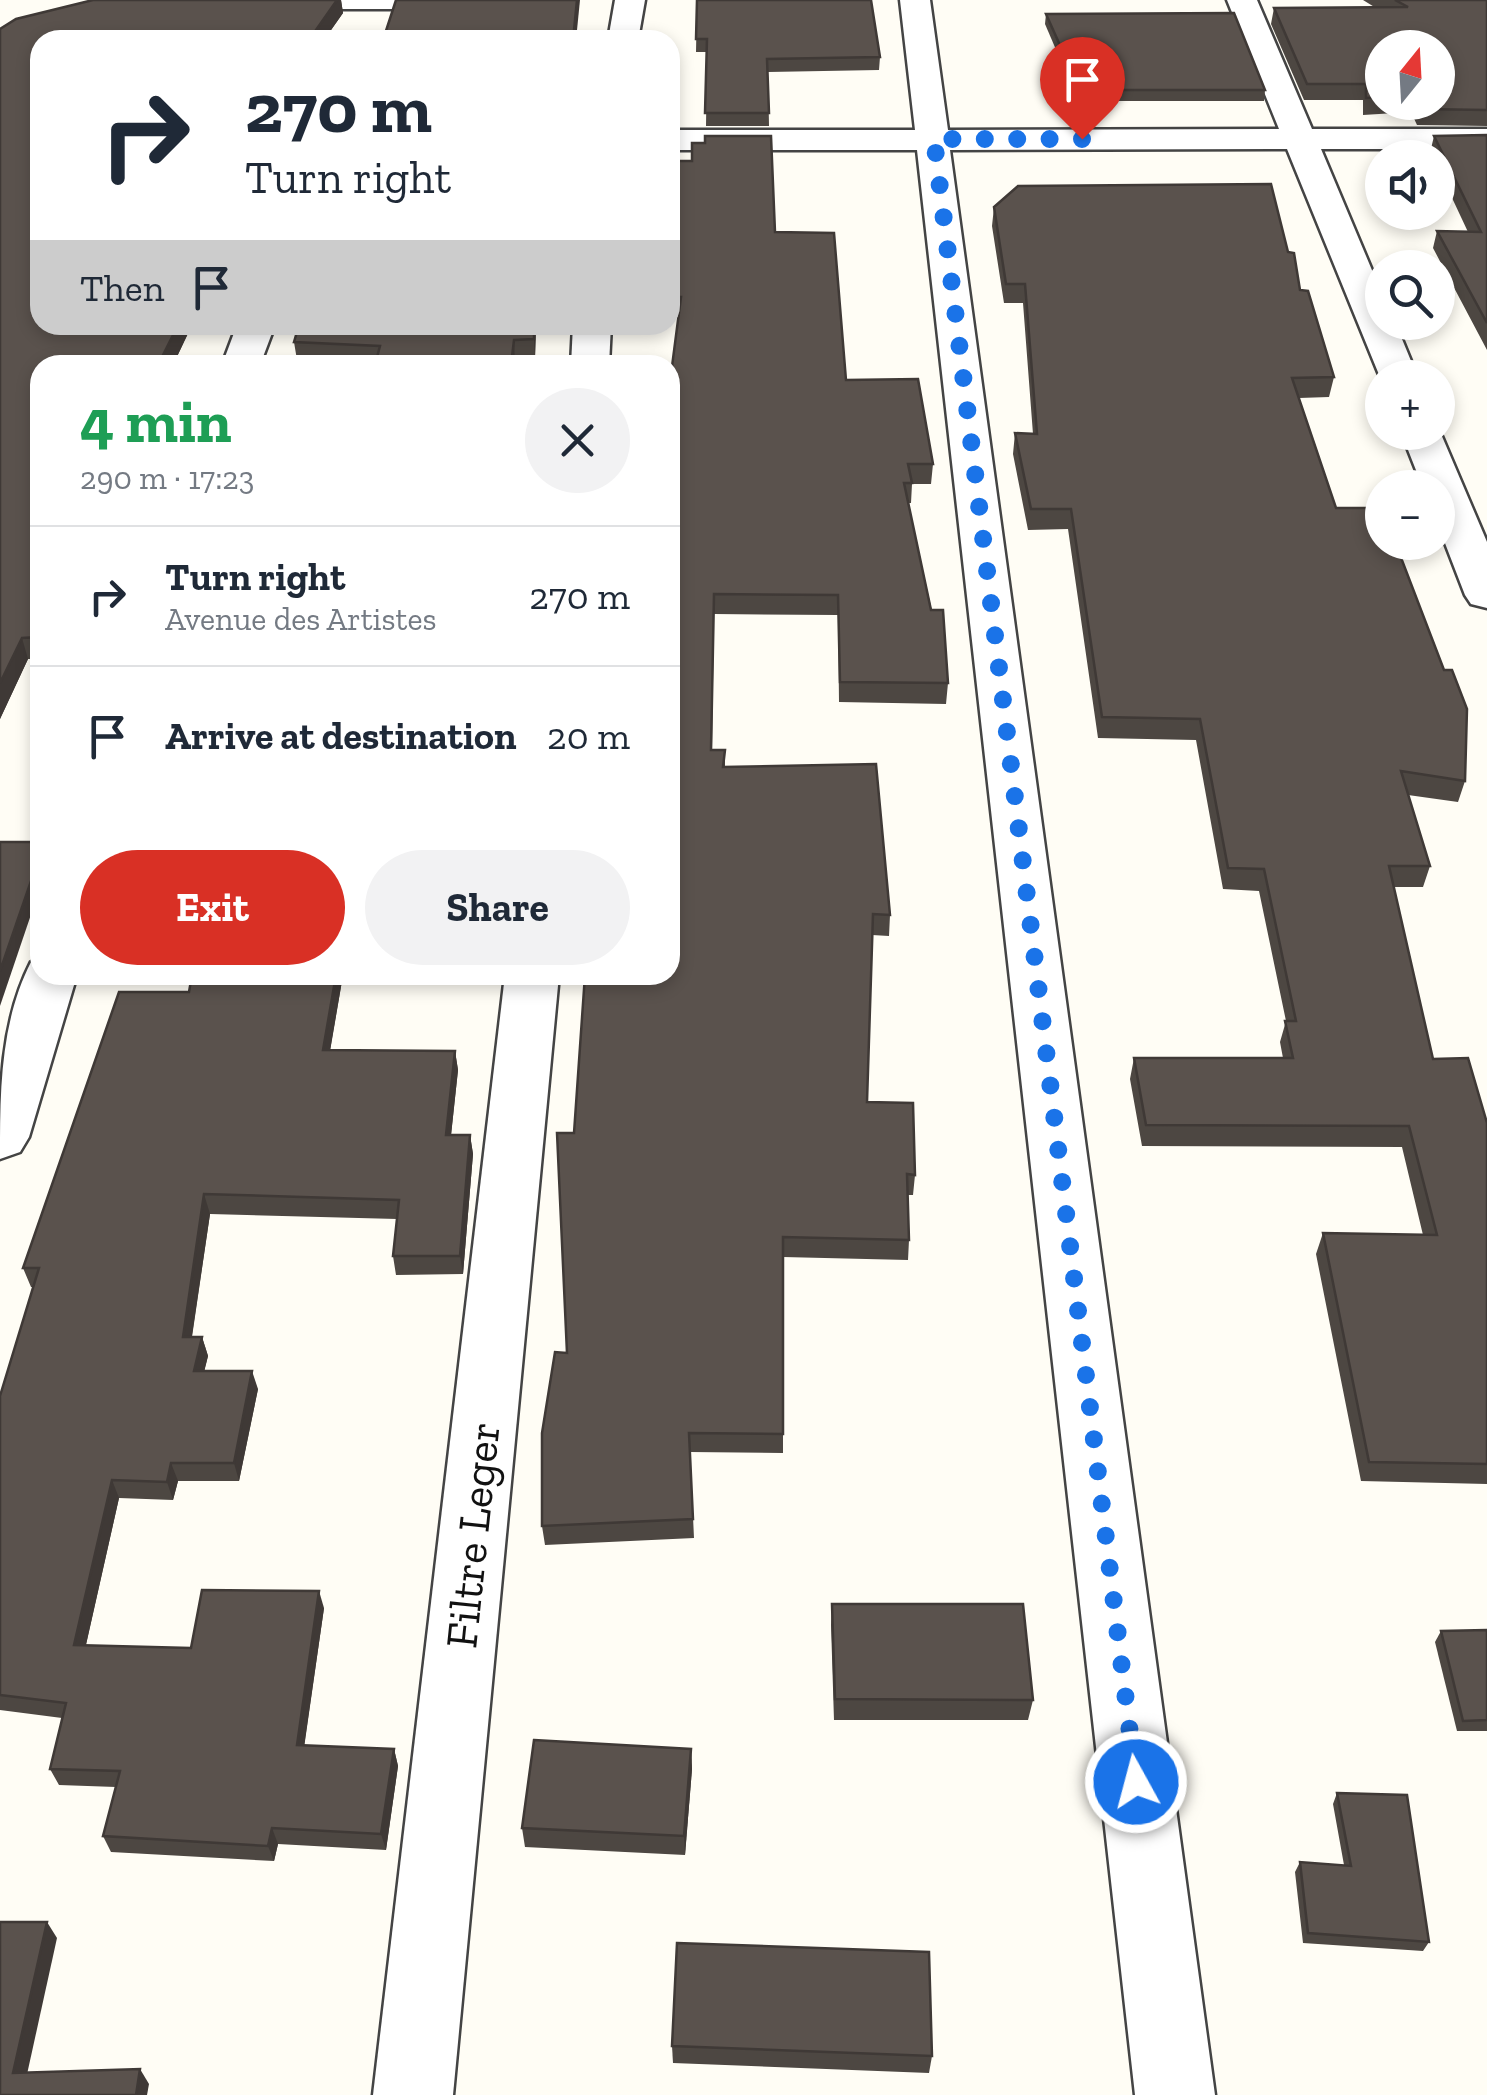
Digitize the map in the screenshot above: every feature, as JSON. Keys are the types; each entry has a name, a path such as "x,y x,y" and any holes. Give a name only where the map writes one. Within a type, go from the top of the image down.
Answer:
{"street":[{"path":"282,0 409,0"},
{"path":"625,30 630,0"},
{"path":"916,0 1175,2095"},
{"path":"1242,0 1392,360"},
{"path":"680,140 1487,139"},
{"path":"1429,450 1487,595"},
{"path":"0,1137 47,985"},
{"name":"Filtre Leger","path":"413,2095 531,985"}],"building":[{"path":"93,0 337,0 316,30 30,30 30,335 173,335 163,355 30,355 30,638 22,638 0,683 0,29 16,19"},
{"path":"396,0 577,0 574,30 386,30"},
{"path":"697,0 871,0 880,57 767,59 769,113 705,113 707,39 696,39"},
{"path":"1395,0 1487,0 1487,110 1455,110 1455,30 1365,30 1365,84 1307,84 1274,8 1408,7"},
{"path":"1234,13 1265,90 1080,90 1046,14"},
{"path":"1487,135 1487,323 1455,264 1455,250 1447,250 1437,231 1481,232 1455,179 1455,140 1436,140 1434,136"},
{"path":"705,136 771,136 775,232 834,233 846,380 918,379 933,464 908,464 912,483 904,483 931,610 943,610 948,683 840,682 838,595 714,594 711,750 725,750 723,767 876,764 890,915 873,914 867,1102 913,1103 915,1175 907,1174 909,1240 783,1237 783,1434 689,1433 693,1519 542,1526 542,1433 555,1352 567,1353 557,1133 574,1133 584,985 680,985 680,355 673,355 676,335 680,335 680,161 692,161 692,143 705,143"},
{"path":"1271,184 1288,252 1294,253 1300,290 1308,291 1334,377 1292,378 1336,508 1365,508 1365,560 1402,560 1444,670 1452,670 1467,709 1465,781 1401,771 1430,866 1389,866 1433,1059 1468,1058 1487,1123 1487,1464 1369,1462 1323,1233 1437,1235 1409,1126 1146,1125 1134,1058 1293,1058 1285,1021 1296,1021 1264,869 1228,868 1200,719 1102,717 1071,509 1031,509 1015,433 1037,434 1025,284 1006,284 994,207 1018,186"},
{"path":"296,335 534,335 534,339 514,340 512,355 378,355 380,346 294,342"},
{"path":"0,842 30,842 30,884 0,971"},
{"path":"190,985 334,985 323,1050 455,1051 446,1135 470,1135 460,1256 393,1256 399,1200 204,1194 183,1337 202,1337 194,1371 252,1371 234,1463 171,1463 167,1482 112,1480 74,1645 191,1648 202,1590 319,1591 297,1745 394,1749 381,1834 272,1828 268,1846 103,1836 120,1771 50,1769 66,1703 0,1695 0,1396 39,1268 23,1268 119,992 189,992"},
{"path":"832,1604 1023,1604 1033,1700 835,1699"},
{"path":"1487,1630 1487,1720 1463,1721 1441,1631"},
{"path":"534,1740 691,1749 684,1836 522,1828"},
{"path":"1337,1793 1407,1795 1429,1942 1308,1933 1300,1862 1351,1866"},
{"path":"0,1922 47,1922 13,2073 140,2069 136,2095 0,2095"},
{"path":"677,1943 929,1952 932,2056 672,2046"}],"route":[{"path":"1082,139 934,139 1136,1782"}]}
